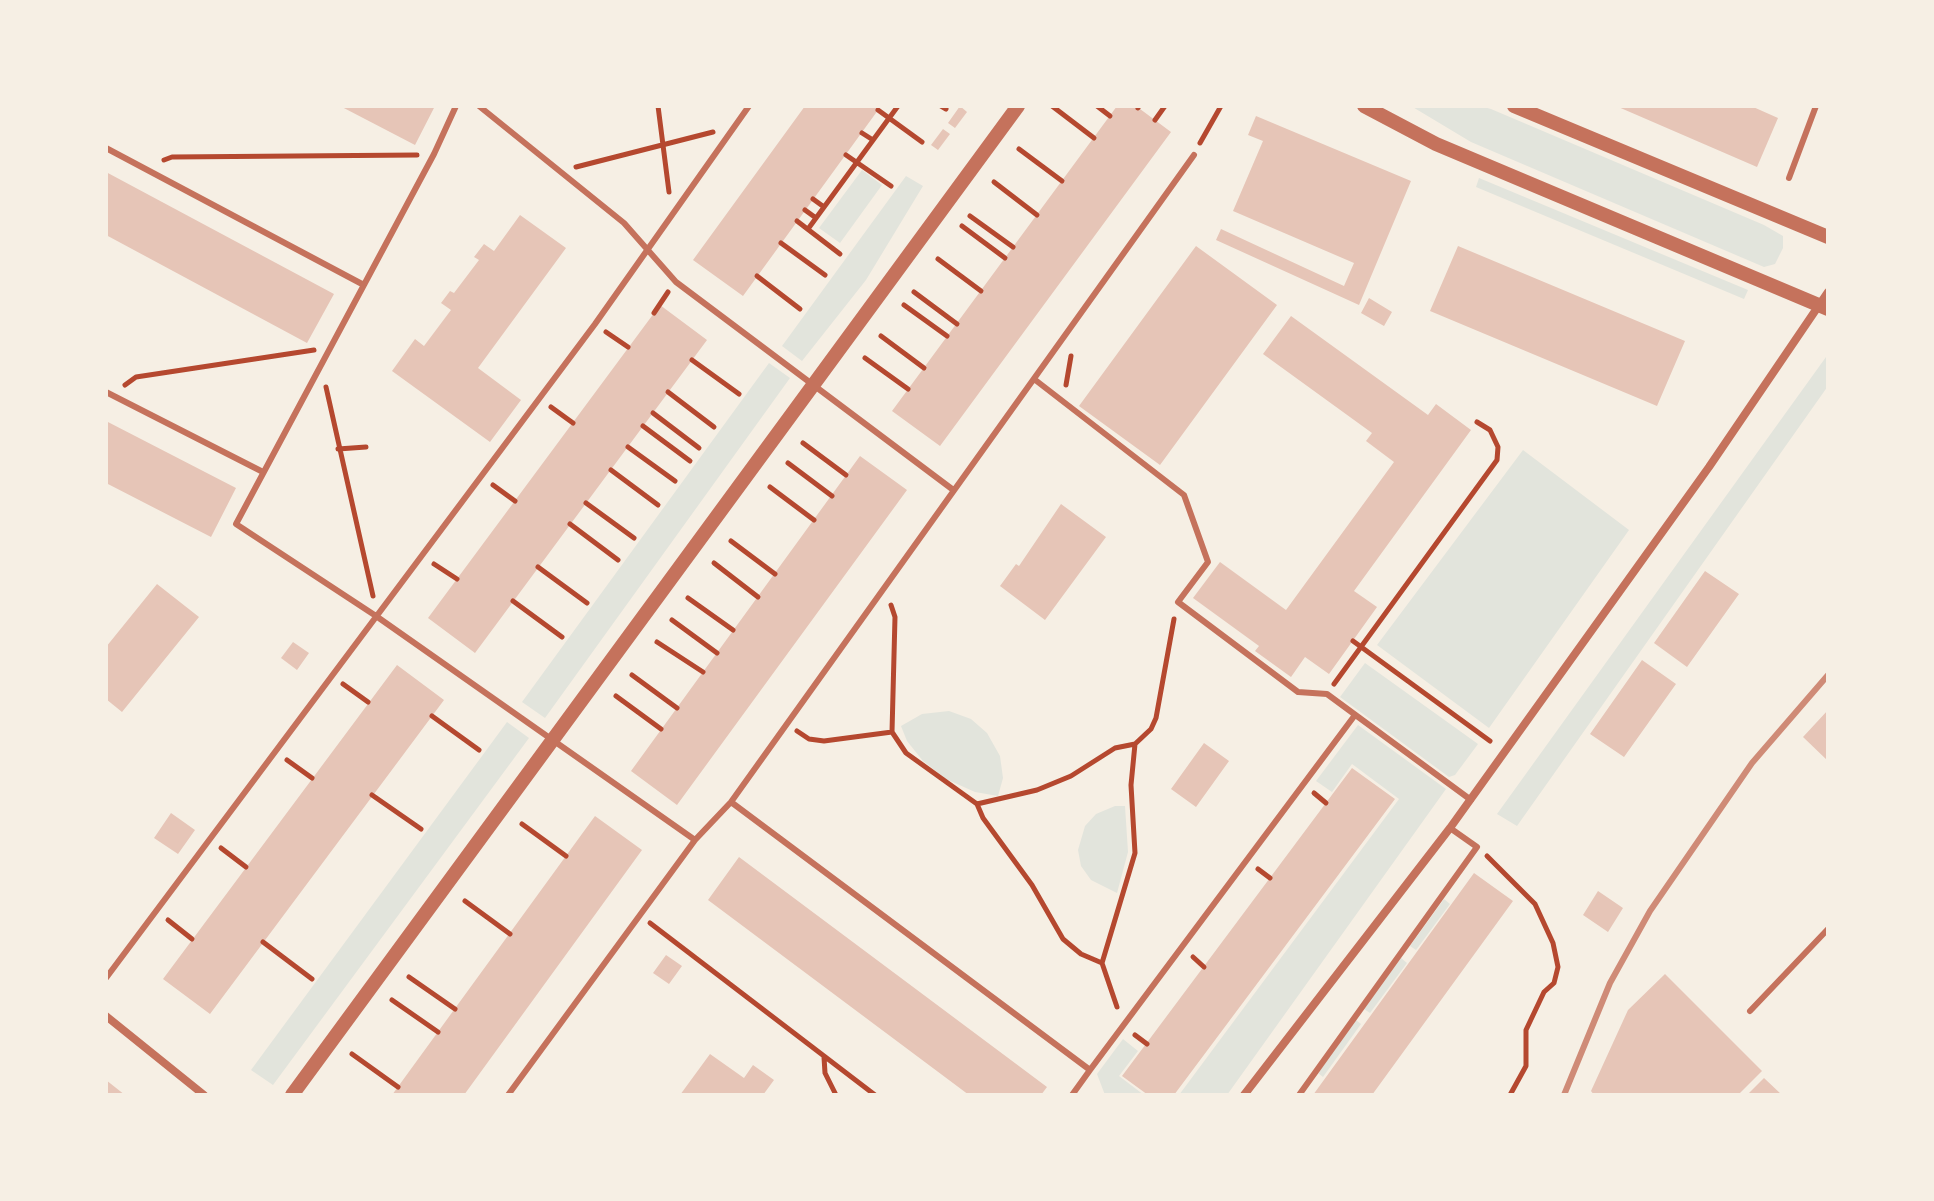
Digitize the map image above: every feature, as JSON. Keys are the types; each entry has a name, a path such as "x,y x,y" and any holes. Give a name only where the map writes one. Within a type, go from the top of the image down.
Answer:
{"street":[{"path":"292,1095 1018,106"},
{"path":"1364,106 1436,144 1823,307"},
{"path":"1514,106 1828,237"},
{"path":"1244,1095 1471,800 1823,307 1828,292"},
{"path":"106,1016 204,1095"}],"lane":[{"path":"456,106 434,154 236,524 376,616 695,840"},
{"path":"479,106 624,223 676,282 952,489"},
{"path":"106,978 595,324 749,106"},
{"path":"1789,178 1816,106"},
{"path":"106,148 362,284"},
{"path":"508,1095 695,840 731,802 952,489 1194,155"},
{"path":"1034,379 1184,495 1208,562 1178,602 1298,692 1327,694 1471,800"},
{"path":"108,393 263,472"},
{"path":"1072,1095 1355,715"},
{"path":"731,802 1090,1070"},
{"path":"1299,1095 1477,847 1450,828"},
{"path":"1750,1011 1828,929"}],"path":[{"path":"658,106 672,218"},
{"path":"808,229 898,106"},
{"path":"1052,106 1094,138"},
{"path":"1097,106 1110,116"},
{"path":"1155,120 1165,106"},
{"path":"1194,155 1221,106"},
{"path":"878,110 922,142"},
{"path":"560,171 663,142 728,129"},
{"path":"862,133 873,140"},
{"path":"1019,149 1062,181"},
{"path":"144,169 172,157 434,154"},
{"path":"846,155 891,186"},
{"path":"994,182 1037,215"},
{"path":"813,199 824,207"},
{"path":"805,210 816,218"},
{"path":"970,216 1013,247"},
{"path":"797,221 840,254"},
{"path":"962,226 1005,258"},
{"path":"781,243 825,275"},
{"path":"938,259 981,291"},
{"path":"757,276 800,309"},
{"path":"654,313 676,282"},
{"path":"914,292 957,324"},
{"path":"904,305 947,336"},
{"path":"595,324 628,347"},
{"path":"881,336 924,368"},
{"path":"108,393 136,377 307,349 327,351"},
{"path":"865,358 908,389"},
{"path":"692,360 739,394"},
{"path":"321,363 376,616"},
{"path":"668,392 714,427"},
{"path":"539,399 573,423"},
{"path":"653,413 699,448"},
{"path":"1327,694 1497,460 1498,447 1490,430 1477,422"},
{"path":"643,426 690,461"},
{"path":"803,443 846,475"},
{"path":"338,449 366,447"},
{"path":"628,447 675,481"},
{"path":"788,463 832,496"},
{"path":"611,470 658,505"},
{"path":"482,476 515,501"},
{"path":"770,487 814,520"},
{"path":"586,503 634,538"},
{"path":"570,524 618,560"},
{"path":"731,541 775,574"},
{"path":"421,555 457,579"},
{"path":"714,563 758,597"},
{"path":"538,567 587,603"},
{"path":"885,586 895,617 892,732 906,753 977,804 983,818 1032,885 1063,939 1081,954 1102,963"},
{"path":"688,598 733,630"},
{"path":"513,601 562,637"},
{"path":"977,804 1037,790 1071,776 1115,748 1135,744 1151,729 1156,718 1178,602"},
{"path":"672,620 717,653"},
{"path":"1353,641 1490,741"},
{"path":"657,642 703,672"},
{"path":"333,675 368,702"},
{"path":"632,675 677,708"},
{"path":"616,696 661,729"},
{"path":"432,716 479,750"},
{"path":"786,724 809,739 824,741 892,732"},
{"path":"1123,1026 1102,963 1135,853 1131,785 1135,744"},
{"path":"276,751 312,778"},
{"path":"372,795 421,829"},
{"path":"522,824 566,856"},
{"path":"209,840 246,867"},
{"path":"1477,847 1535,904 1550,935 1558,967 1554,983 1544,992 1526,1030 1526,1066 1510,1095"},
{"path":"465,901 510,934"},
{"path":"156,911 192,939"},
{"path":"647,921 875,1095"},
{"path":"263,942 312,979"},
{"path":"409,977 455,1009"},
{"path":"392,1000 438,1032"},
{"path":"352,1054 398,1087"},
{"path":"823,1056 825,1073 836,1095"}],"shaded area":[{"path":"1411,106 1480,106 1491,109 1764,225 1783,236 1783,248 1775,264 1764,267 1471,142"},
{"path":"862,170 882,185 840,243 819,228"},
{"path":"906,176 923,186 866,280 802,361 782,346"},
{"path":"1479,178 1748,290 1744,299 1476,187"},
{"path":"1826,357 1828,386 1517,826 1497,814"},
{"path":"769,363 790,378 545,718 522,702"},
{"path":"1523,450 1629,530 1489,728 1377,645"},
{"path":"1365,663 1478,744 1455,775 1449,777 1340,697"},
{"path":"949,711 971,719 987,733 1000,756 1003,778 998,796 975,792 946,779 923,761 907,741 901,726 922,714"},
{"path":"507,722 529,738 273,1085 251,1070"},
{"path":"1358,725 1446,789 1227,1095 1179,1095 1399,799 1352,764 1332,792 1316,781"},
{"path":"1115,806 1125,806 1128,852 1117,893 1091,880 1081,866 1078,850 1085,826 1096,814"},
{"path":"1444,899 1450,904 1416,950 1410,946"},
{"path":"1401,958 1407,963 1370,1013 1364,1009"},
{"path":"1356,1020 1361,1024 1323,1077 1318,1073"},
{"path":"1123,1039 1138,1051 1119,1076 1144,1095 1105,1095 1097,1074"}],"building":[{"path":"340,106 435,106 415,145"},
{"path":"805,106 881,106 743,296 693,260"},
{"path":"960,106 967,112 955,128 948,123"},
{"path":"1117,106 1136,106 1171,132 940,446 892,411"},
{"path":"1616,106 1751,106 1778,118 1757,167"},
{"path":"1256,116 1411,181 1359,305 1216,240 1221,229 1344,286 1354,263 1233,211 1263,141 1248,135"},
{"path":"943,129 950,134 938,150 931,145"},
{"path":"106,172 334,294 307,343 106,235"},
{"path":"520,215 566,248 478,368 521,400 490,442 392,371 415,339 424,346 451,310 441,303 450,291 454,293 479,260 474,257 484,244 494,251"},
{"path":"1196,246 1277,305 1160,465 1079,406"},
{"path":"1458,246 1685,341 1657,406 1430,311"},
{"path":"1369,298 1392,312 1384,326 1361,313"},
{"path":"660,305 707,340 475,653 428,618"},
{"path":"1291,316 1428,415 1436,404 1471,430 1354,591 1377,607 1329,674 1305,657 1291,677 1255,651 1259,646 1193,598 1220,562 1286,610 1394,462 1366,441 1372,433 1263,354"},
{"path":"106,421 236,488 211,537 106,483"},
{"path":"860,456 907,490 677,805 631,771"},
{"path":"1061,504 1106,537 1045,620 1000,586 1016,564 1019,566"},
{"path":"1705,571 1739,594 1687,667 1654,643"},
{"path":"157,584 199,617 122,712 106,699 106,647"},
{"path":"293,642 309,653 297,670 281,658"},
{"path":"1642,660 1676,684 1624,757 1590,734"},
{"path":"397,665 444,700 210,1014 163,979"},
{"path":"1828,710 1828,761 1803,737"},
{"path":"1204,743 1229,761 1196,807 1171,789"},
{"path":"1352,768 1395,799 1174,1095 1148,1095 1122,1076"},
{"path":"171,813 195,830 178,854 154,838"},
{"path":"595,816 642,850 464,1095 392,1095"},
{"path":"739,857 1047,1087 1041,1095 969,1095 708,900"},
{"path":"1474,873 1513,901 1372,1095 1313,1095"},
{"path":"1598,891 1623,908 1608,932 1583,915"},
{"path":"666,955 682,966 669,984 653,973"},
{"path":"1665,974 1762,1071 1738,1095 1594,1095 1591,1091 1628,1010"},
{"path":"710,1054 744,1078 753,1065 774,1080 763,1095 680,1095"},
{"path":"1764,1078 1782,1095 1747,1095"},
{"path":"106,1080 125,1095 106,1095"}],"railway":[{"path":"1564,1095 1610,983 1650,911 1752,763 1828,675"}]}
